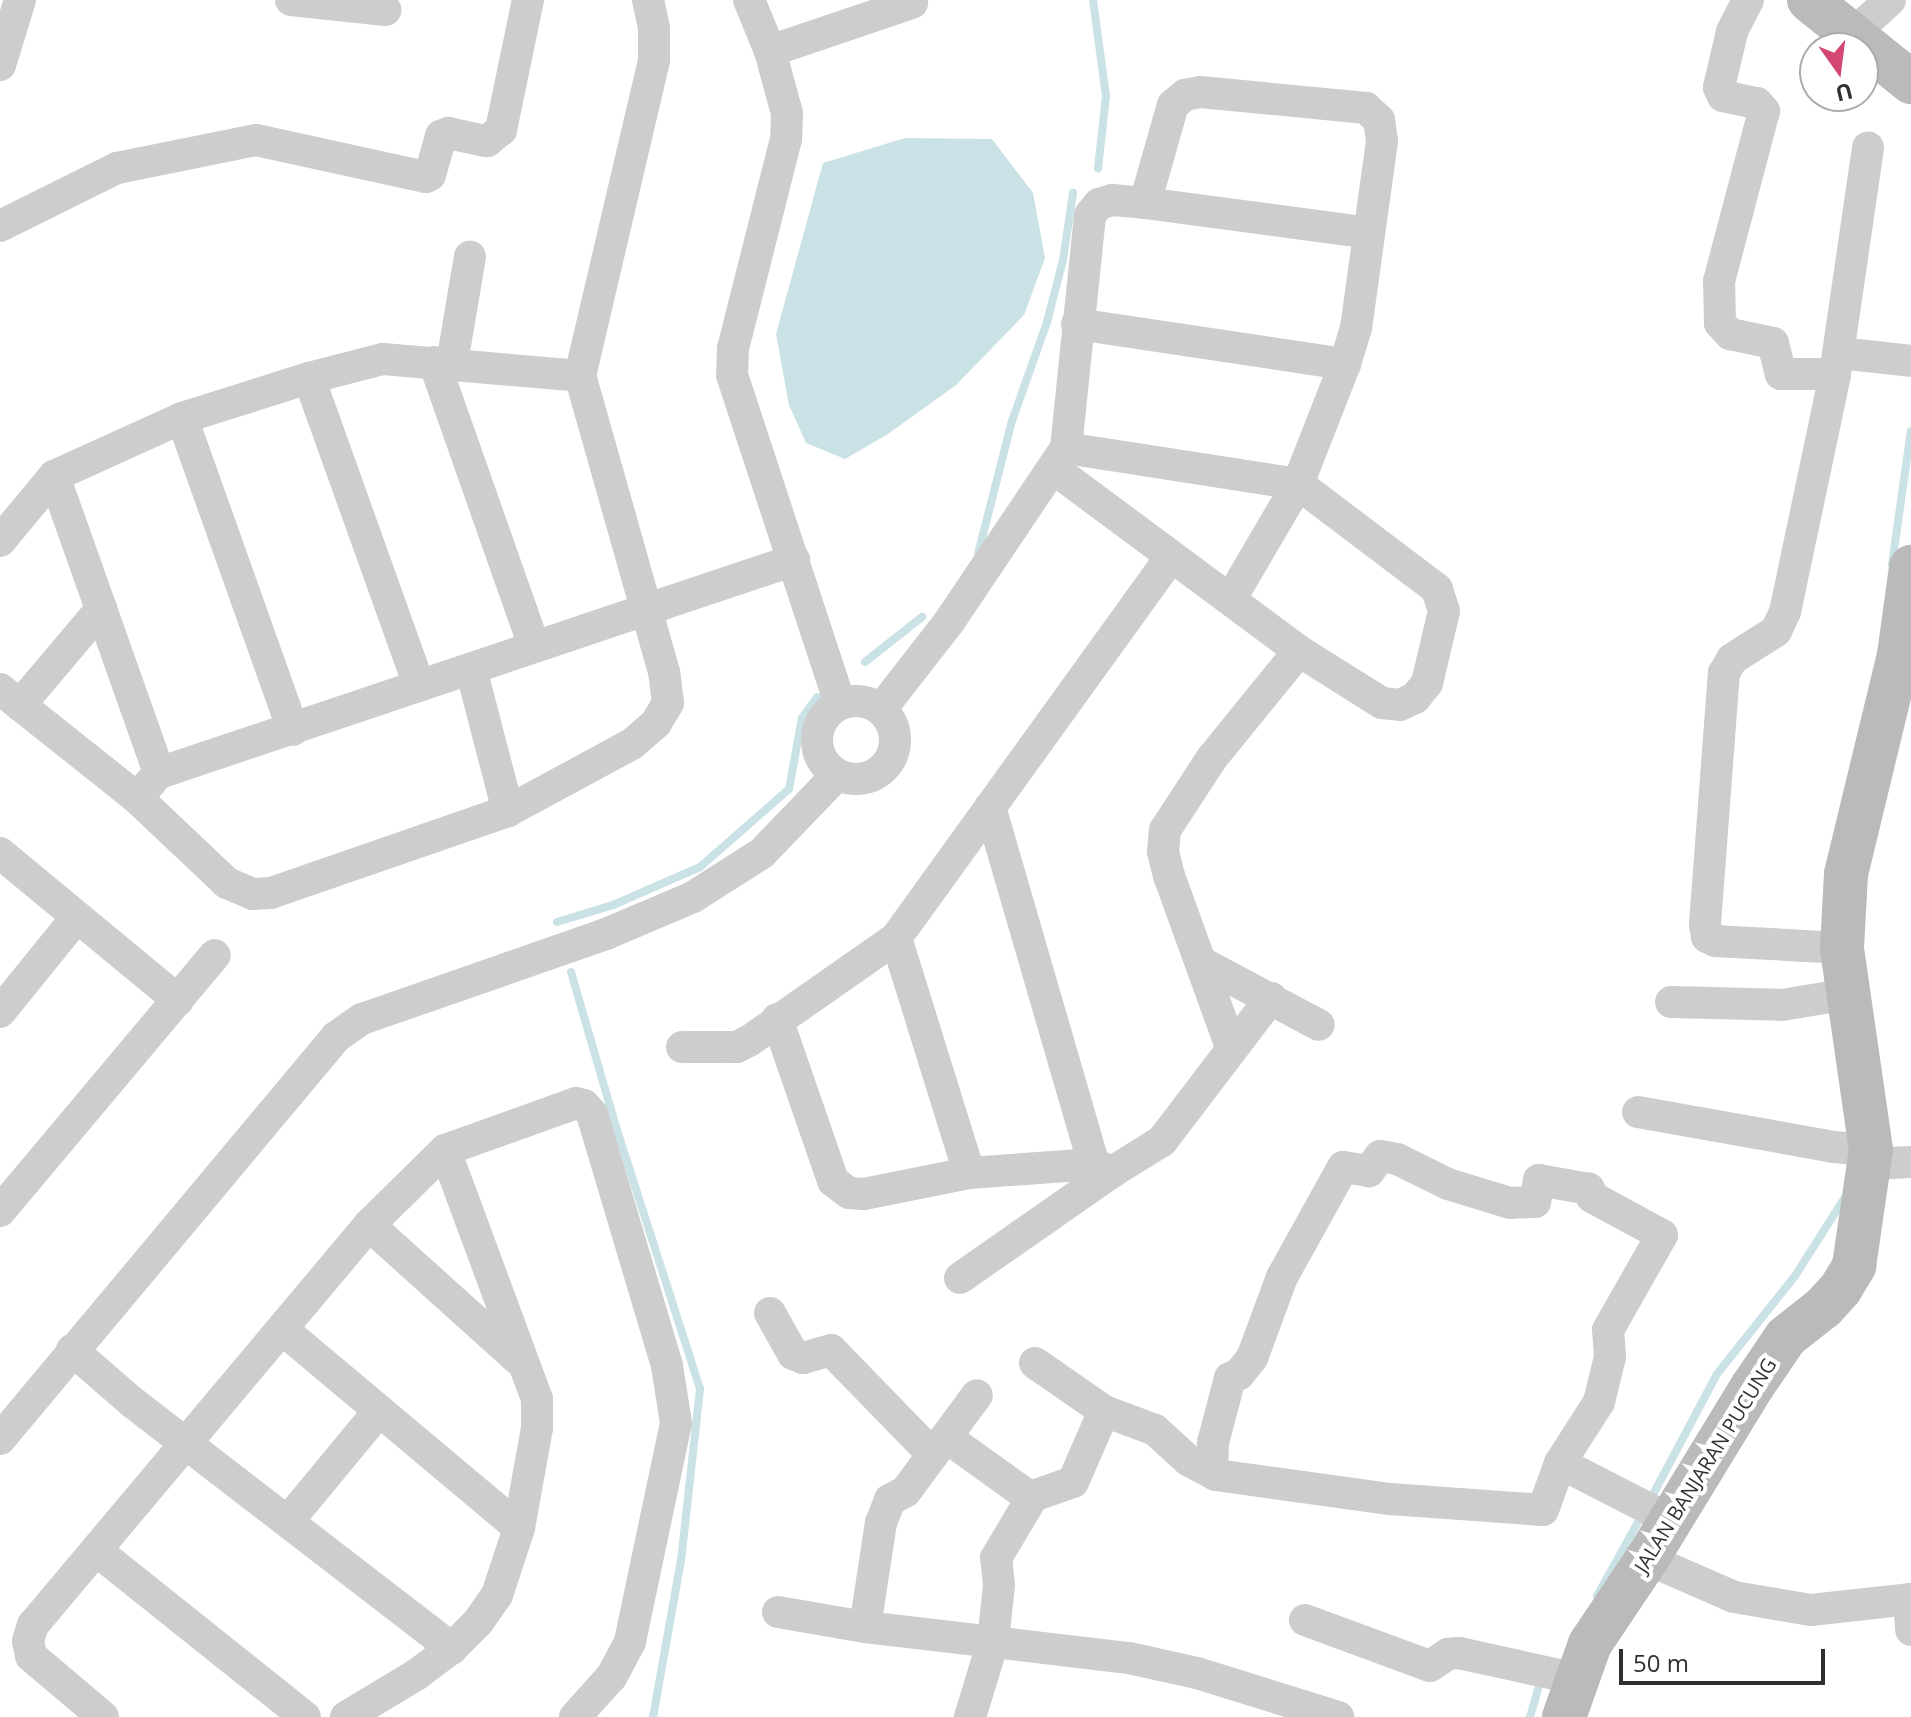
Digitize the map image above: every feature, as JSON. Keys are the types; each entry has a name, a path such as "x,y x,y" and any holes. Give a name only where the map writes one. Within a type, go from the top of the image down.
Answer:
{"street":[{"path":"0,65 20,0"},
{"path":"291,0 385,10"},
{"path":"0,226 117,168 256,140 426,177 430,175 441,136 448,133 487,141 501,130 528,0"},
{"path":"101,609 10,697 137,798 227,883 253,894 271,893 508,811 632,744 656,723 668,703 664,672 580,376 654,60 654,28 648,0"},
{"path":"749,0 770,51 787,113 786,139 733,348 732,375 840,703"},
{"path":"1748,0 1732,32 1719,87 1723,96 1757,103 1764,111 1719,281 1720,323 1730,334 1773,343 1781,374 1837,364 1911,361"},
{"path":"1809,0 1846,32"},
{"path":"1855,32 1890,0"},
{"path":"770,51 912,3"},
{"path":"1879,57 1911,82"},
{"path":"1145,203 1173,105 1185,95 1200,92 1366,108 1379,120 1382,141 1356,328 1345,364 1298,484 1231,598"},
{"path":"1831,948 1715,941 1707,937 1705,924 1724,673 1732,659 1776,631 1785,612 1837,364 1868,147"},
{"path":"882,708 949,622 1060,458 1090,215 1099,204 1112,200 1145,203 1369,233"},
{"path":"470,257 443,363 534,646"},
{"path":"1077,324 1345,364"},
{"path":"0,541 54,476 182,418 309,378 383,359 580,376"},
{"path":"309,378 419,686"},
{"path":"182,418 293,730"},
{"path":"1060,458 1298,484 1437,589 1444,611 1427,683 1415,698 1400,705 1382,703 1299,651 1231,598 1171,557 1060,458"},
{"path":"54,476 159,773"},
{"path":"682,1047 737,1047 896,938 1171,557"},
{"path":"137,798 159,773 794,560"},
{"name":"JALAN BANJARAN PUCUNG","path":"1557,1684 1590,1644 1647,1559 1786,1337 1841,1288 1854,1266 1869,1155 1831,948 1899,655 1911,567"},
{"path":"1231,1047 1169,876 1163,852 1165,830 1212,758 1299,651"},
{"path":"471,669 508,811"},
{"path":"862,700 882,708 894,724 897,744 890,762 875,775 856,780 837,775 821,760 816,738 823,717 840,703 862,700"},
{"path":"0,1439 336,1037 362,1019 606,934 693,897 762,853 837,775"},
{"path":"990,807 1103,1168"},
{"path":"0,853 178,1000"},
{"path":"0,1012 76,918"},
{"path":"896,938 969,1173"},
{"path":"0,1211 215,955"},
{"path":"1202,963 1319,1025"},
{"path":"1671,1002 1782,1005 1838,997"},
{"path":"960,1278 1103,1168 1162,1141 1271,998"},
{"path":"777,1019 833,1181 849,1193 864,1194 969,1173 1103,1168"},
{"path":"103,1717 31,1656 28,1641 33,1625 369,1225 445,1150 576,1103 584,1105 592,1114 667,1366 676,1423 630,1642 611,1677 575,1717"},
{"path":"1638,1112 1869,1155"},
{"path":"346,1717 416,1675 452,1648 478,1622 497,1595 519,1528 537,1428 537,1399 520,1361 445,1150"},
{"path":"1035,1363 1104,1411 1155,1430 1188,1460 1212,1473 1264,1484 1390,1499 1543,1510 1560,1463 1599,1402 1610,1357 1608,1330 1662,1235 1592,1197 1589,1189 1539,1180 1535,1202 1510,1203 1448,1184 1397,1159 1380,1156 1369,1171 1343,1167 1282,1277 1252,1358 1239,1374 1230,1378 1213,1443 1212,1473"},
{"path":"369,1225 520,1361"},
{"path":"770,1313 793,1354 803,1358 831,1350 939,1446 1031,1498"},
{"path":"282,1329 519,1528"},
{"path":"72,1350 186,1443 452,1648"},
{"path":"865,1627 886,1509 895,1495 906,1491 977,1395"},
{"path":"288,1521 379,1411"},
{"path":"970,1717 993,1642 999,1585 996,1558 1031,1498 1073,1482 1104,1411"},
{"path":"1560,1463 1671,1520"},
{"path":"97,1551 305,1717"},
{"path":"1647,1559 1734,1597 1811,1610 1910,1609"},
{"path":"778,1612 865,1627 1129,1658 1197,1673 1279,1708 1338,1717"},
{"path":"1305,1620 1426,1665 1434,1666 1453,1653 1557,1684"}],"water":[{"path":"905,138 992,139 1033,193 1045,258 1024,315 956,385 888,434 845,459 806,443 789,405 776,334 823,163"}],"waterway":[{"path":"1093,0 1106,96 1098,169"},
{"path":"978,554 1012,421 1047,322 1063,260 1073,193"},
{"path":"1892,564 1911,431"},
{"path":"865,662 922,617"},
{"path":"557,922 613,905 700,867 789,789 802,718 817,697"},
{"path":"571,972 616,1127 700,1389 681,1560 653,1717"},
{"path":"1649,1502 1717,1374 1795,1276 1847,1194"},
{"path":"1597,1596 1643,1513"},
{"path":"1530,1717 1541,1679"}]}
